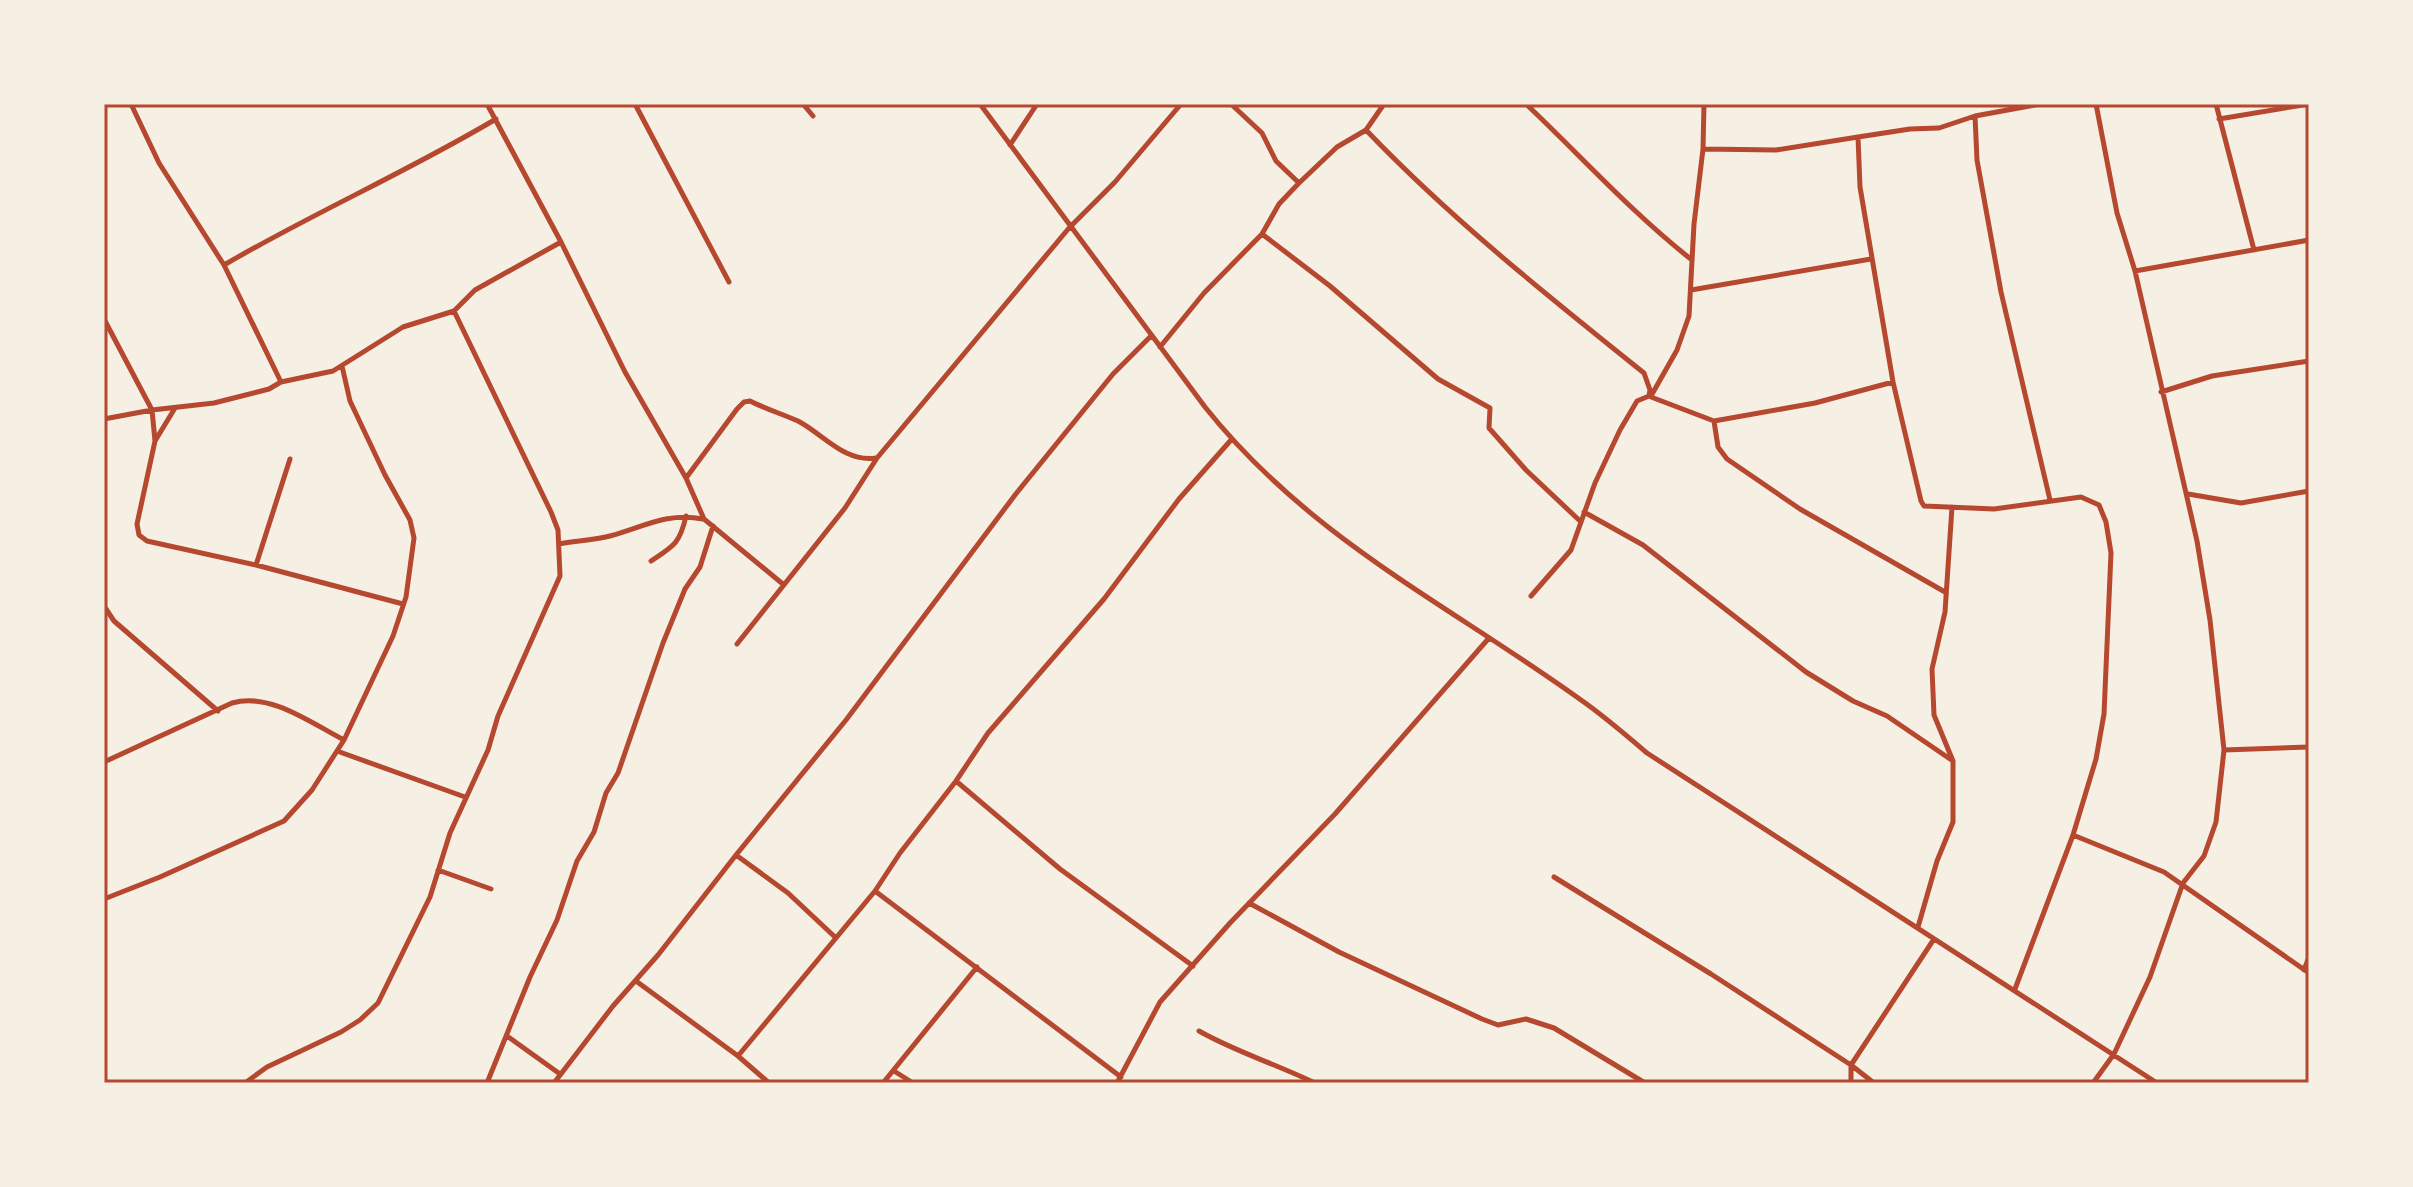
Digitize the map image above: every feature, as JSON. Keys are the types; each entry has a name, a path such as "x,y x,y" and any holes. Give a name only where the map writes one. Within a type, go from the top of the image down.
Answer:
{"street":[{"path":"131,104 159,163 224,265 281,382"},
{"path":"487,104 561,242 625,372 686,478 704,519"},
{"path":"635,104 729,282"},
{"path":"803,104 813,116"},
{"path":"980,104 1069,228 1231,440 1304,510 1392,576 1583,701 1647,753 2157,1083"},
{"path":"1010,145 1037,104"},
{"path":"737,644 845,508 877,458 1069,228 1115,182 1181,104"},
{"path":"1231,104 1262,133 1276,161 1299,183"},
{"path":"1160,347 1204,293 1262,234 1279,204 1337,147 1366,130 1384,104"},
{"path":"1526,104 1628,205 1693,261"},
{"path":"1651,397 1683,337 1689,316 1704,104"},
{"path":"1703,149 1776,150 1910,129 1939,128 1975,116 2040,104"},
{"path":"2093,1083 2114,1054 2150,977 2183,883 2204,856 2216,822 2224,750 2210,620 2187,494 2135,271 2117,213 2096,104"},
{"path":"2216,104 2254,250"},
{"path":"2219,119 2309,104"},
{"path":"1975,116 1977,160 2001,292 2050,500"},
{"path":"224,265 284,229 384,182 496,119"},
{"path":"1366,130 1399,165 1550,299 1644,373 1648,381 1649,396 1637,401 1595,483 1571,550 1531,596"},
{"path":"1858,137 1860,187 1871,259 1893,382 1924,506 1994,509 2081,497 2099,505 2106,522 2111,553 2104,714 2096,759 2073,835 2015,989"},
{"path":"1262,234 1330,286 1438,379 1490,408 1489,428 1526,470 1580,521"},
{"path":"2135,271 2309,240"},
{"path":"104,419 239,398 281,382 333,371 403,327 454,311 475,290 561,242"},
{"path":"1691,290 1871,259"},
{"path":"245,1083 267,1067 341,1032 378,1003 424,911 513,678 560,576 559,544 551,512 454,311"},
{"path":"104,319 152,410 155,441 137,524 139,535 147,541 256,565 403,604"},
{"path":"556,1082 846,720 1015,495 1113,374 1151,336"},
{"path":"2161,392 2212,376 2309,361"},
{"path":"104,899 284,821 312,790 344,740 393,636 403,604 414,538 410,520 350,401 342,366"},
{"path":"1637,401 1651,397 1714,421 1815,403 1893,382"},
{"path":"686,478 737,409 750,401 799,422 837,449 864,458 877,458"},
{"path":"155,441 175,408"},
{"path":"1714,421 1718,447 1727,459 1800,509 1945,592"},
{"path":"738,1056 875,891 988,733 1104,599 1179,499 1231,440"},
{"path":"256,565 290,459"},
{"path":"2187,494 2241,503 2309,491"},
{"path":"1918,927 1937,861 1953,822 1953,761 1934,715 1932,693 1932,669 1941,635 1949,565 1952,507"},
{"path":"1584,512 1643,545 1806,672 1853,701 1887,716 1953,761"},
{"path":"559,544 608,536 647,522 686,516 704,519 784,585"},
{"path":"651,561 682,537 686,516"},
{"path":"487,1083 562,908 577,861 594,832 606,793 618,773 663,643 685,589 700,567 713,526"},
{"path":"104,606 114,621 218,711"},
{"path":"875,891 1119,1080 1160,1002 1335,814 1489,638"},
{"path":"104,762 245,699 287,711 344,740"},
{"path":"2224,750 2309,747"},
{"path":"337,751 465,797"},
{"path":"956,781 1060,869 1193,966"},
{"path":"2073,835 2164,872 2183,883 2306,972 2309,957"},
{"path":"736,855 788,893 836,938"},
{"path":"438,870 491,889"},
{"path":"1554,877 1851,1065 1874,1083"},
{"path":"1249,903 1339,952 1482,1019 1498,1025 1526,1019 1554,1028 1645,1083"},
{"path":"1851,1083 1851,1065 1934,939"},
{"path":"883,1083 977,967"},
{"path":"636,981 738,1056 769,1083"},
{"path":"1199,1031 1230,1049 1288,1069 1315,1083"},
{"path":"507,1036 560,1074"},
{"path":"894,1071 913,1083"}]}
